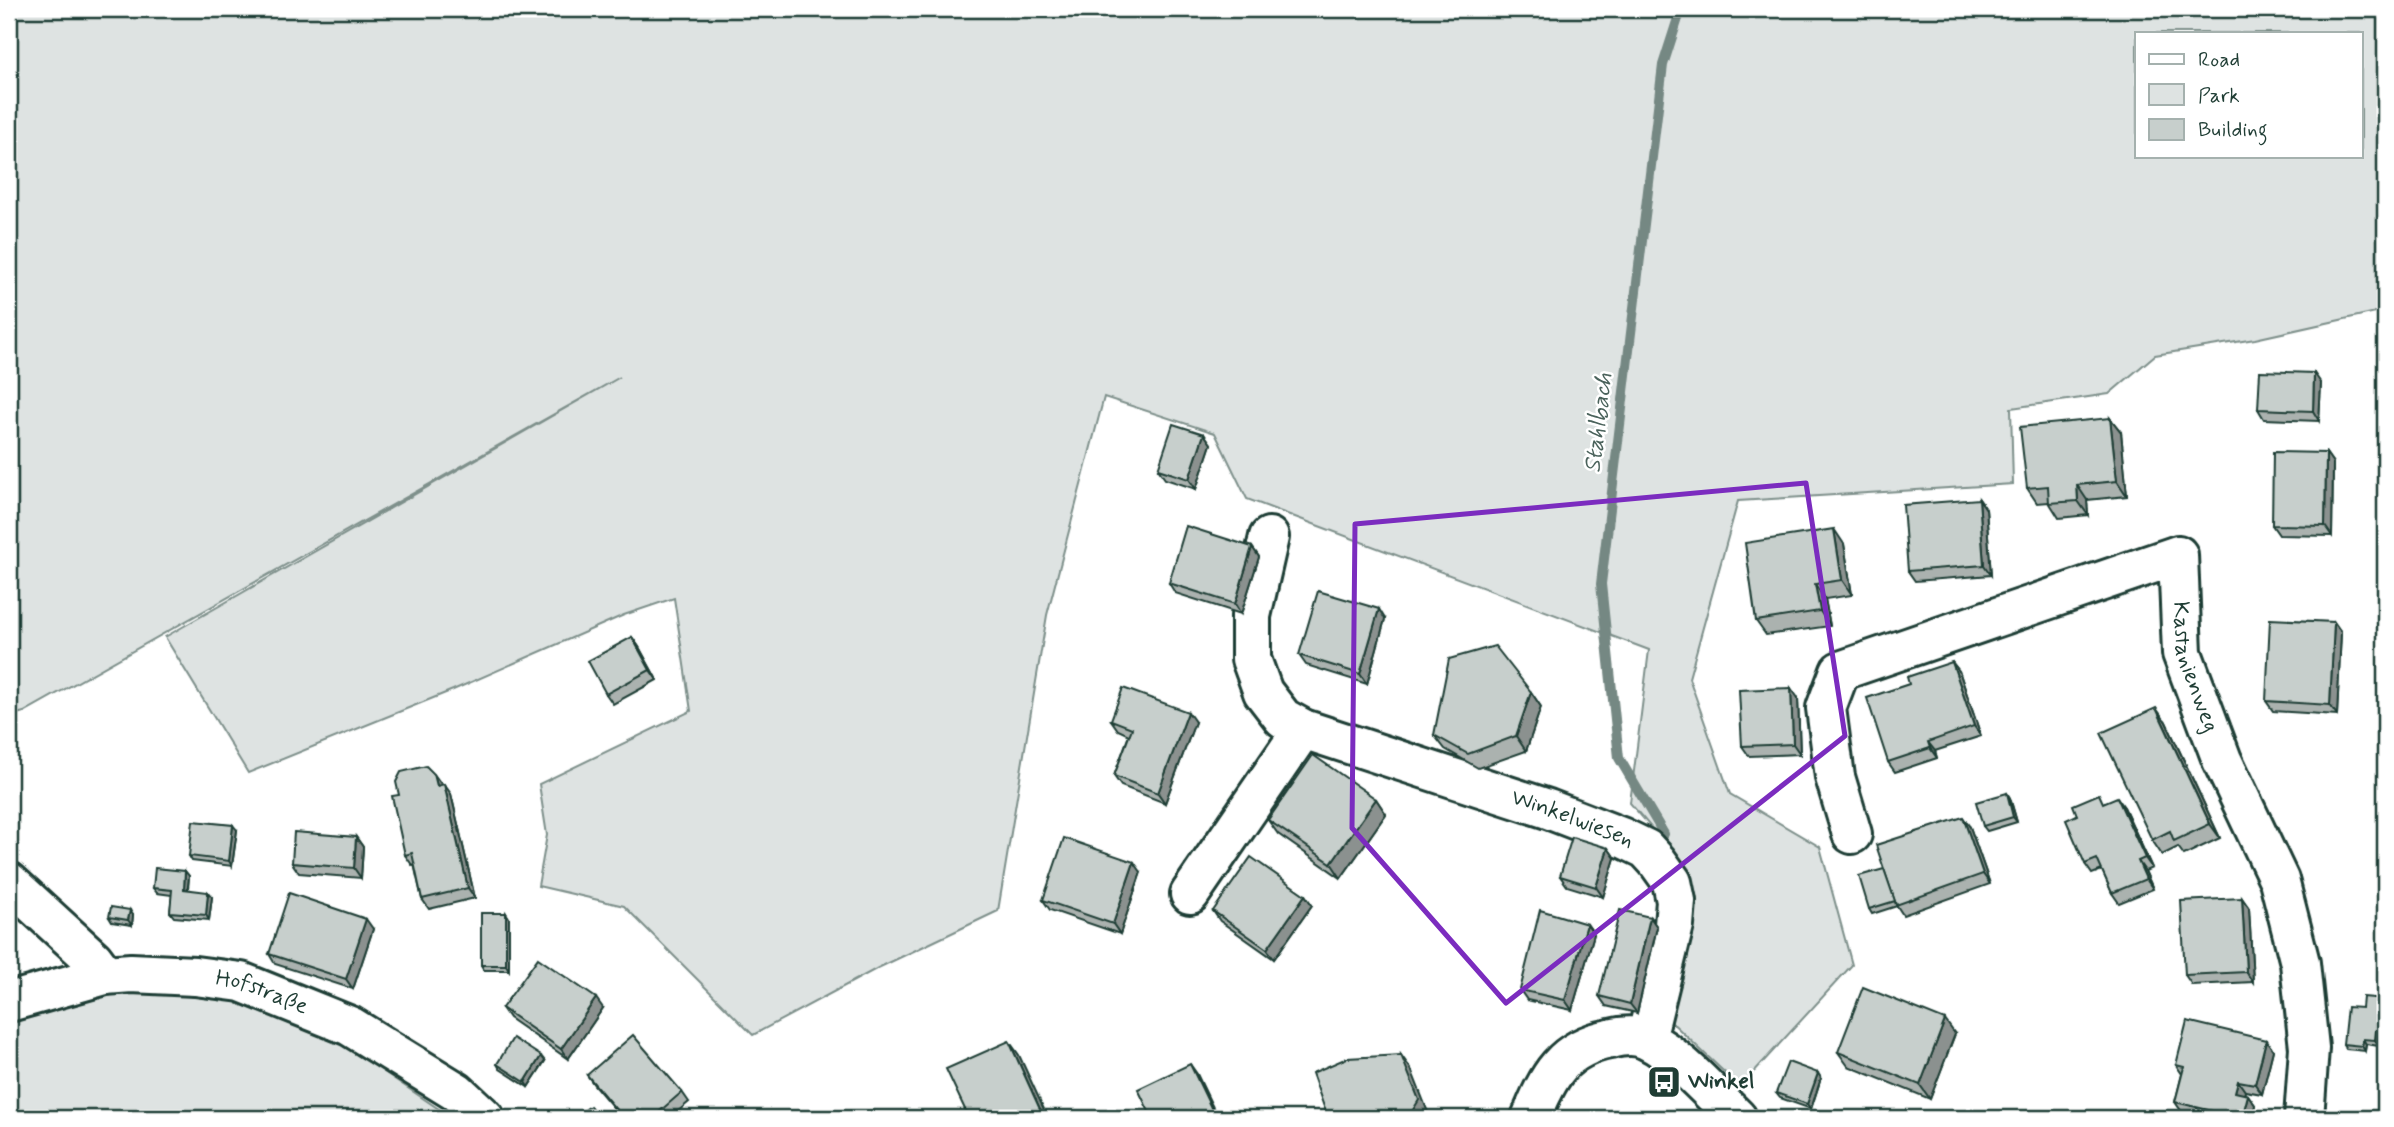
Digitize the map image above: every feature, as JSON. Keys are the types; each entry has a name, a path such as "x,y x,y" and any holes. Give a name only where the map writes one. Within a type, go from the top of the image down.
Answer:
{"street":[{"name":"Winkelwiesen","path":"1269,537 1251,617 1251,659 1263,692 1283,718 1303,729 1548,809 1621,836 1646,849 1657,860 1672,882 1675,901 1674,925 1646,1039"},
{"name":"Kastanienweg","path":"1852,834 1835,777 1826,708 1840,671 2178,555 2182,653 2222,760 2279,880 2300,963 2309,1048 2304,1118"},
{"path":"1190,894 1303,729"},
{"path":"9,882 93,959 105,975"},
{"name":"Hofstraße","path":"9,1002 105,975 131,972 241,982 350,1026 457,1092 485,1118"},
{"path":"1531,1118 1545,1085 1571,1052 1626,1035 1646,1039 1680,1064 1737,1118"}],"highlighted area":[{"path":"1806,483 1845,736 1506,1003 1352,828 1355,524"}],"green space":[{"path":"9,9 2385,9 2385,310 2255,339 2155,355 2109,394 2011,408 2013,484 1738,501 1689,678 1730,794 1820,847 1852,965 1740,1087 1664,1015 1679,860 1630,803 1649,650 1247,499 1215,433 1104,397 1047,615 998,911 878,968 753,1035 624,906 538,886 547,835 539,784 691,711 674,598 624,615 453,690 248,773 165,637 620,377 24,712 9,716"},
{"path":"121,990 242,1001 325,1032 452,1118 9,1118 9,1015"}],"building":[{"path":"2260,371 2314,373 2313,411 2258,409"},
{"path":"2110,418 2117,481 2077,485 2078,501 2049,503 2048,486 2027,488 2020,427"},
{"path":"1173,424 1204,434 1189,479 1158,469"},
{"path":"2273,452 2326,453 2325,526 2272,525"},
{"path":"1979,499 1984,565 1908,571 1903,505"},
{"path":"1186,526 1252,547 1235,604 1169,583"},
{"path":"1834,529 1842,580 1815,584 1820,611 1756,621 1745,543"},
{"path":"1318,591 1379,609 1360,674 1299,655"},
{"path":"2270,619 2334,622 2330,705 2266,701"},
{"path":"632,637 650,670 606,694 588,661"},
{"path":"1495,646 1531,692 1516,736 1468,754 1434,735 1449,659"},
{"path":"1952,662 1974,726 1928,742 1930,748 1888,762 1867,698 1909,684 1907,677"},
{"path":"1123,688 1188,712 1158,793 1114,776 1132,728 1111,720"},
{"path":"1791,688 1793,744 1742,746 1739,690"},
{"path":"2156,708 2210,824 2174,841 2170,831 2152,840 2101,733"},
{"path":"1313,755 1376,799 1331,863 1268,820"},
{"path":"426,766 434,774 437,786 444,784 468,888 422,899 412,853 405,855 392,796 399,795 396,782 401,772"},
{"path":"2007,793 2013,817 1983,826 1976,802"},
{"path":"2099,794 2103,803 2117,797 2145,858 2138,861 2146,879 2112,893 2097,859 2085,864 2066,820 2077,815 2073,805"},
{"path":"1963,817 1983,874 1896,905 1876,845"},
{"path":"193,821 233,825 229,861 189,856"},
{"path":"294,832 356,837 354,868 292,863"},
{"path":"1572,837 1608,848 1596,887 1560,876"},
{"path":"1064,838 1134,862 1113,924 1043,900"},
{"path":"1251,857 1305,895 1267,949 1213,911"},
{"path":"155,868 185,871 184,889 208,892 206,915 170,912 172,890 153,888"},
{"path":"1884,869 1895,901 1869,909 1859,876"},
{"path":"289,893 366,919 346,979 269,954"},
{"path":"2242,898 2246,972 2185,975 2181,901"},
{"path":"111,907 130,910 128,920 109,917"},
{"path":"1540,910 1587,924 1565,1000 1520,990"},
{"path":"1620,910 1650,917 1630,1004 1599,996"},
{"path":"481,913 506,913 506,965 481,965"},
{"path":"538,958 596,998 561,1049 502,1008"},
{"path":"1863,987 1945,1020 1920,1085 1838,1052"},
{"path":"2363,997 2385,999 2385,1031 2376,1030 2375,1040 2363,1039 2362,1046 2343,1044 2347,1007 2362,1008"},
{"path":"2187,1021 2266,1040 2255,1084 2238,1081 2235,1092 2248,1095 2242,1118 2175,1102 2184,1067 2176,1065"},
{"path":"633,1035 682,1092 652,1118 623,1118 587,1075"},
{"path":"513,1038 541,1056 525,1082 497,1064"},
{"path":"1009,1041 1044,1118 969,1118 946,1069"},
{"path":"1401,1055 1419,1100 1408,1118 1328,1118 1312,1073 1347,1058"},
{"path":"1788,1062 1818,1073 1807,1104 1776,1093"},
{"path":"1190,1064 1216,1118 1152,1118 1138,1089"},
{"path":"590,1106 600,1118 574,1118"}],"waterway":[{"name":"Stahlbach","path":"1664,834 1619,758 1601,584 1663,65 1681,9"}],"place":[{"name":"Winkel","path":"1664,1082"}]}
